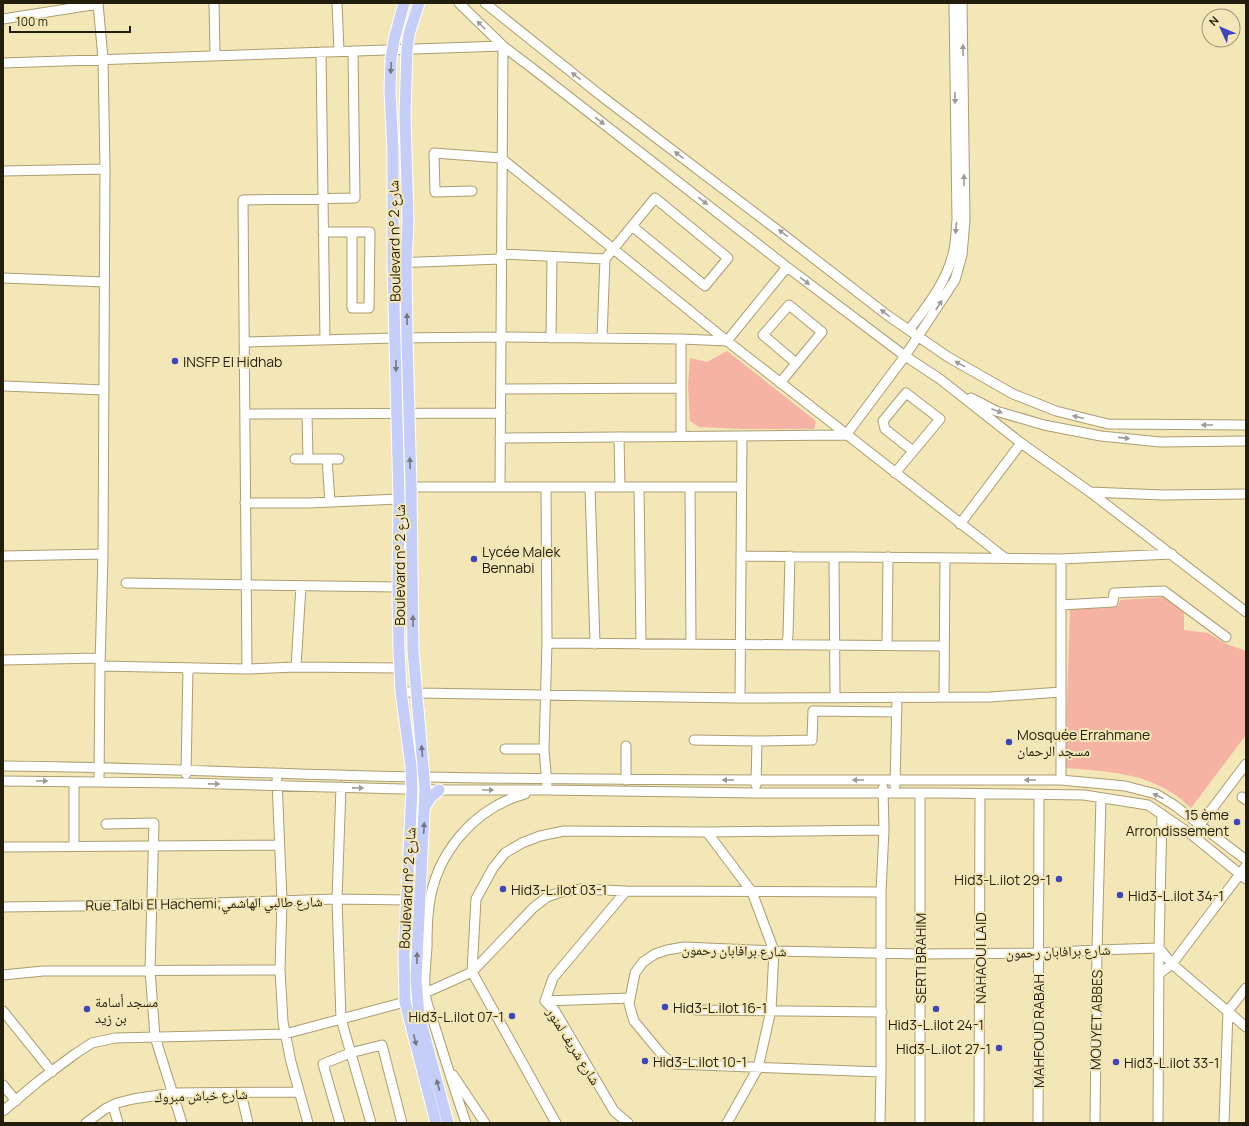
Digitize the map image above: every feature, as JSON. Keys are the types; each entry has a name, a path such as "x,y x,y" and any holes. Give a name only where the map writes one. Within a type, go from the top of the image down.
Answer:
{"main road":[{"name":"Boulevard n° شارع 2","path":"404,3 398,21 393,49 390,90 393,152 393,263 399,499 398,587 400,668 401,691 412,777 404,955 405,1002 436,1123"},
{"name":"Boulevard n° شارع 2","path":"419,3 409,34 407,49 405,114 408,222 406,262 408,413 411,486 413,651 425,790 416,979 422,994 419,1015 448,1123"},
{"path":"425,806 431,797 439,790"}],"street":[{"path":"214,3 215,55"},
{"path":"337,3 339,51"},
{"path":"459,3 502,46 539,73 787,267 905,356 950,387 1021,443 1090,492 1246,612"},
{"path":"485,3 600,95 917,336 948,357 1012,394 1056,411 1108,424 1246,425"},
{"path":"909,330 930,303 946,277 954,252 957,220 954,3"},
{"path":"846,435 905,356 917,336 937,309 955,280 962,255 965,220 962,3"},
{"path":"3,19 98,4 103,59 105,169 103,554 99,782"},
{"path":"3,63 502,46"},
{"path":"500,487 502,46"},
{"path":"247,669 243,200 355,198 353,51"},
{"path":"321,52 325,340"},
{"path":"472,191 436,192 434,153 501,158 727,341 1005,558"},
{"path":"3,171 105,169"},
{"path":"602,338 605,259 632,226 655,198 728,258 705,286 632,226"},
{"path":"323,232 352,232 370,232 369,308 352,308 352,232"},
{"path":"393,263 501,257 552,256 605,259"},
{"path":"551,338 552,256"},
{"path":"727,341 787,267"},
{"path":"3,278 104,282"},
{"path":"780,382 796,363 822,332 789,305 763,336 796,363"},
{"path":"244,342 501,337 727,341"},
{"path":"681,339 681,436"},
{"path":"3,386 104,390"},
{"path":"950,387 996,411 1044,425 1094,434 1160,442 1246,442"},
{"path":"501,389 681,388"},
{"path":"895,473 940,419 906,393 883,421 885,429 913,451"},
{"path":"245,414 500,413"},
{"path":"307,414 308,459"},
{"path":"500,438 846,435"},
{"path":"740,698 742,436"},
{"path":"619,437 620,487"},
{"path":"960,524 1021,443"},
{"path":"295,459 339,459"},
{"path":"327,459 330,502"},
{"path":"398,486 741,487"},
{"path":"546,487 547,643 544,749 547,790"},
{"path":"590,487 595,644"},
{"path":"639,487 641,644"},
{"path":"690,487 691,644"},
{"path":"1090,492 1163,495 1246,494"},
{"path":"245,502 330,502 399,499"},
{"path":"3,556 103,554"},
{"path":"741,556 1060,559 1172,554"},
{"path":"786,645 788,636 790,556"},
{"path":"834,557 835,698"},
{"path":"887,645 888,557"},
{"path":"944,697 945,558"},
{"path":"1060,559 1061,780"},
{"path":"126,583 398,587"},
{"path":"296,667 301,586"},
{"path":"1061,605 1113,602 1114,594 1164,591 1226,636"},
{"path":"547,643 944,646"},
{"path":"3,660 100,662 188,668 400,668"},
{"path":"186,783 188,668"},
{"path":"401,691 417,693 740,698 990,697 1061,692"},
{"path":"895,793 897,697"},
{"path":"694,740 812,740 813,711 897,712"},
{"path":"755,793 757,741"},
{"path":"626,746 626,780"},
{"path":"505,749 544,749"},
{"path":"1192,835 1246,764"},
{"path":"3,766 99,767 412,777 547,779 1061,780 1125,786 1156,794 1174,805 1199,826 1246,860"},
{"path":"277,772 282,901 280,970 283,1022 299,1092 308,1123"},
{"path":"880,1123 882,1012 881,892 884,830 883,780"},
{"path":"3,781 186,783 425,790 1084,795 1148,805 1192,835 1243,876"},
{"path":"74,782 74,846"},
{"path":"341,788 337,899 341,1019 371,1123"},
{"path":"466,1123 422,994 428,907 438,871 455,841 486,811 512,797 536,790"},
{"name":"SERTI BRAHIM","path":"920,793 920,1123"},
{"name":"NAHAOUI LAID","path":"979,1123 980,794"},
{"name":"MAHFOUD RABAH","path":"1038,1123 1039,795"},
{"name":"MOUYET ABBES","path":"1095,1123 1101,798"},
{"path":"1158,1123 1158,948 1162,814"},
{"path":"106,824 154,823 150,970 156,1037 182,1123"},
{"path":"556,1123 472,972 476,899 493,868 505,853 522,843 540,836 564,831 707,832 884,830"},
{"path":"707,832 752,892 774,951 771,1010 758,1068 727,1123"},
{"path":"3,846 279,845"},
{"path":"1159,974 1172,964 1243,876 1246,866"},
{"path":"3,1111 52,1072 92,1044 115,1038 285,1034 405,1002 472,972 533,908 547,897 561,892 581,890 881,892"},
{"name":"شارع شريف لمنور","path":"626,891 553,978 545,1001 555,1011 614,1111 628,1123"},
{"name":"Rue Talbi El Hachemi;شارع طالبي الهاشمي","path":"3,906 152,905 337,899 406,900"},
{"name":"شارع برافابان رحمون","path":"881,1072 674,1064 663,1056 634,1021 629,1004 635,973 643,962 655,954 684,947 774,951 920,954 1039,954 1158,948"},
{"path":"1158,948 1172,964 1246,1027"},
{"path":"3,975 44,971 280,970"},
{"path":"1224,1123 1228,1011 1246,988"},
{"path":"545,1001 630,998"},
{"path":"696,1010 882,1012"},
{"path":"3,1011 52,1072"},
{"path":"340,1123 323,1064 350,1054 382,1045 402,1123"},
{"path":"447,1065 485,1123"},
{"path":"3,1085 16,1101"},
{"name":"شارع خباش مبروك","path":"86,1123 113,1105 133,1099 173,1093 299,1092"},
{"path":"241,1093 248,1123"},
{"path":"113,1105 118,1123"}],"shaded area":[{"path":"727,351 816,421 814,429 741,429 699,427 690,421 688,386 690,358 707,362"},
{"path":"1165,597 1184,609 1184,630 1208,633 1224,643 1246,651 1246,735 1191,808 1172,793 1145,780 1119,774 1065,768 1070,609 1118,606 1120,600"}],"place":[{"name":"INSFP El Hidhab","path":"175,361"},
{"name":"Lycée Malek Bennabi","path":"474,559"},
{"name":"Mosquée Errahmane مسجد الرحمان","path":"1009,742"},
{"name":"15 ème Arrondissement","path":"1237,822"},
{"name":"Hid3-L.ilot 29-1","path":"1059,879"},
{"name":"Hid3-L.ilot 03-1","path":"503,889"},
{"name":"Hid3-L.ilot 34-1","path":"1120,895"},
{"name":"Hid3-L.ilot 16-1","path":"665,1007"},
{"name":"مسجد أسامة بن زيد","path":"87,1009"},
{"name":"Hid3-L.ilot 24-1","path":"936,1009"},
{"name":"Hid3-L.ilot 07-1","path":"512,1016"},
{"name":"Hid3-L.ilot 27-1","path":"999,1048"},
{"name":"Hid3-L.ilot 10-1","path":"645,1061"},
{"name":"Hid3-L.ilot 33-1","path":"1116,1062"}]}
